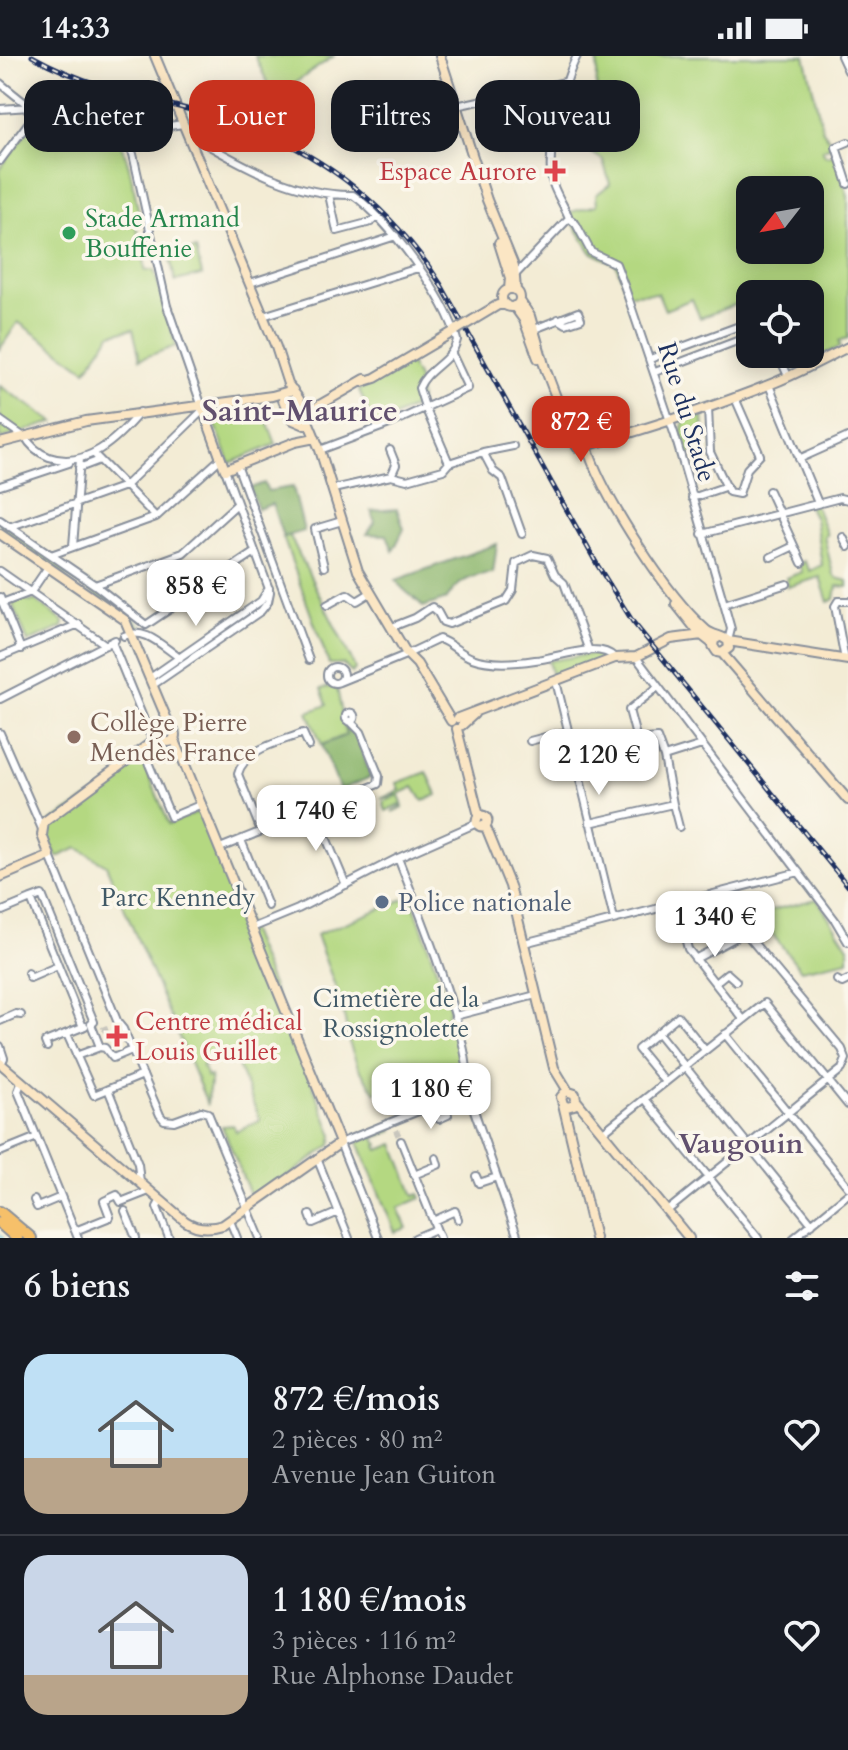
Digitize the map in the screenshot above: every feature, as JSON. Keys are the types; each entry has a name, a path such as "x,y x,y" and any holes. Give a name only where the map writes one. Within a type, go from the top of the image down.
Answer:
{"highway":[{"path":"0,1212 31,1238"},
{"path":"0,1223 17,1238"}],"street":[{"path":"155,56 189,137"},
{"path":"440,56 448,80"},
{"name":"Rue du Stade","path":"566,80 577,56"},
{"path":"841,56 848,71"},
{"path":"0,83 24,102"},
{"path":"0,109 24,107"},
{"path":"459,115 516,274"},
{"path":"173,125 183,124"},
{"path":"0,161 24,126"},
{"path":"848,142 836,147 848,184"},
{"path":"132,152 167,306 269,590 268,602"},
{"path":"195,152 263,316 287,392 291,419 304,420 318,406 487,311 510,291 516,274 569,218"},
{"path":"219,152 288,184 329,195 353,195 396,236 456,330 456,345 452,354 422,382 420,391 449,463"},
{"name":"Rue du Stade","path":"552,152 550,166 553,184 569,218 581,231 591,252 616,264 675,420 675,436 731,627 725,644"},
{"path":"329,195 337,231 371,222 377,217"},
{"path":"498,230 513,304 532,330 562,413 574,431 574,438 602,442 675,420 769,385 848,347"},
{"path":"250,283 396,236"},
{"path":"263,316 418,268"},
{"path":"510,291 513,304"},
{"path":"487,311 513,304"},
{"path":"532,330 558,319"},
{"path":"650,359 736,327"},
{"path":"655,372 736,341"},
{"path":"320,450 468,388 452,354"},
{"path":"784,368 788,376"},
{"path":"769,385 818,503"},
{"path":"554,389 586,442 639,552 700,633 725,644 847,660 835,606 842,600 848,601"},
{"path":"0,443 63,425 140,412 202,407 287,392"},
{"path":"287,392 303,407 304,420 320,450 358,571 407,654 457,722 480,821 510,886 554,1068 566,1092"},
{"path":"708,408 710,452 732,494 739,494 747,469 760,455 735,398"},
{"path":"303,407 318,406"},
{"path":"9,527 125,486 202,407"},
{"path":"78,462 94,454 129,426 140,412"},
{"path":"123,415 129,426"},
{"path":"0,420 56,463"},
{"path":"225,470 314,435"},
{"path":"799,459 848,437"},
{"path":"333,489 391,476 407,480 443,470 449,463 483,452 513,446"},
{"path":"390,450 396,465 391,476"},
{"path":"483,452 490,467 502,478 522,534"},
{"path":"94,454 156,517"},
{"path":"51,555 156,517 221,458"},
{"path":"0,486 56,463 100,460"},
{"path":"73,546 78,462"},
{"path":"237,465 309,660"},
{"path":"692,498 727,486"},
{"path":"769,491 802,563"},
{"path":"702,534 818,503 840,498 848,500"},
{"path":"95,585 183,553 237,504"},
{"path":"0,520 95,585 146,625 255,552"},
{"path":"324,567 315,529 342,521"},
{"path":"0,534 122,618 164,712 165,737"},
{"path":"843,537 848,547"},
{"path":"771,557 794,546"},
{"path":"392,627 432,607 443,622 449,624 503,603 513,590 516,563 536,555 547,558 555,575 564,583 589,651"},
{"path":"21,649 1,600 31,592 48,567"},
{"path":"0,571 111,642 165,737 180,751 378,1238"},
{"path":"11,578 18,597"},
{"path":"724,604 787,584"},
{"path":"269,590 284,590"},
{"path":"152,682 180,658 261,601 269,590"},
{"path":"152,682 261,611 284,590"},
{"path":"327,605 347,594 357,601 370,593"},
{"path":"0,657 79,624"},
{"path":"457,722 477,711 615,658 636,657 667,641 700,633"},
{"path":"128,634 148,636 180,658"},
{"path":"339,682 439,639 472,658 489,661 534,661 589,651 606,652 615,658"},
{"path":"0,699 111,642"},
{"path":"725,644 731,664 848,800"},
{"path":"636,657 799,872 848,942"},
{"path":"556,681 614,919"},
{"path":"658,687 629,710 637,740 657,738 679,827"},
{"path":"220,848 378,784 379,776 361,732 350,721"},
{"path":"530,741 568,731"},
{"path":"0,733 40,823 114,1025 132,1050 164,1120 174,1121 204,1111 210,1116 260,1238"},
{"path":"261,831 238,774 240,766 246,757 303,733 309,746"},
{"path":"40,823 165,737"},
{"path":"664,757 702,745"},
{"path":"143,750 171,817 202,804"},
{"path":"590,823 673,804"},
{"path":"314,809 346,885"},
{"path":"252,928 480,821"},
{"path":"241,840 268,906"},
{"path":"0,877 50,856"},
{"path":"398,858 455,1016 469,1069 466,1087 518,1238"},
{"path":"524,943 799,872"},
{"path":"0,912 42,895 94,1022 45,1042 47,1047"},
{"path":"31,899 58,966 87,1025 98,1032 100,1047"},
{"path":"676,904 685,944 743,1019"},
{"path":"667,1211 828,1081 843,1067 846,1059 844,1052 750,937 740,935 695,959"},
{"path":"28,973 30,978 58,966"},
{"path":"715,983 727,973 736,981"},
{"path":"837,980 842,983 848,980"},
{"path":"455,1016 536,995"},
{"path":"603,1132 765,1003 848,1105"},
{"path":"0,1021 21,1015"},
{"path":"665,1082 638,1049 678,1016 705,1050"},
{"path":"658,1033 812,1224"},
{"path":"67,1034 94,1095 143,1075"},
{"path":"725,1034 848,1187"},
{"path":"0,1046 4,1058 1,1064 188,1224 195,1226 217,1227 230,1221 340,1143 460,1094 466,1087"},
{"path":"76,1056 100,1047 105,1048 113,1058 132,1050"},
{"path":"22,1081 18,1091 77,1235 125,1211"},
{"path":"108,1089 138,1164 140,1182"},
{"path":"840,1096 848,1090"},
{"path":"566,1092 561,1100 587,1111 689,1238"},
{"path":"566,1092 575,1094 570,1106 595,1238"},
{"path":"645,1099 758,1238"},
{"path":"434,1104 439,1119 448,1115"},
{"path":"393,1121 396,1130"},
{"path":"0,1152 37,1137"},
{"path":"401,1141 440,1238"},
{"path":"317,1158 349,1238"},
{"path":"414,1175 438,1165 436,1158"},
{"path":"476,1176 479,1183 497,1177"},
{"path":"121,1202 149,1191"},
{"path":"794,1238 848,1194"},
{"path":"110,1217 104,1201 117,1195 136,1238"},
{"path":"34,1200 37,1207 61,1197"},
{"path":"161,1200 157,1207 169,1238"},
{"path":"433,1221 455,1211 458,1219"},
{"path":"310,1215 313,1223 339,1212"},
{"path":"230,1221 237,1238"},
{"path":"415,1238 436,1229"}],"green space":[{"path":"255,56 334,56 299,80 266,80"},
{"path":"598,56 805,56 823,131 833,145 822,150 826,156 835,154 848,196 848,338 839,341 840,347 824,355 824,280 736,280 736,304 700,318 692,299 665,310 658,293 627,294 616,264 591,252 567,213 597,205 596,195 610,184 603,160 592,153 640,152 640,80 597,80"},
{"name":"Stade Armand Bouffenie","path":"24,136 24,152 124,152 139,213 133,215 144,254 145,271 154,270 176,346 140,359 133,329 111,334 86,370 18,322 0,349 0,169"},
{"path":"196,249 202,275 175,281 170,256"},
{"path":"409,362 418,379 420,404 375,427 359,390"},
{"path":"0,386 54,422 0,439"},
{"path":"260,403 276,444 230,463 210,410"},
{"path":"703,415 705,448 685,455 680,435 684,421"},
{"path":"264,483 268,491 293,487 304,531 283,537 272,504 258,509 250,488"},
{"path":"815,504 827,535 824,536 833,574 848,581 848,587 837,586 835,599 828,602 820,577 788,587 786,578 802,572 799,564 804,561 810,571 822,565 815,519 809,506"},
{"path":"397,509 404,529 393,551 387,535 367,534 375,522 371,511"},
{"path":"0,522 121,606 148,631 134,627 128,618 0,530"},
{"path":"290,536 352,661 355,669 352,673 343,664 329,664 283,537"},
{"path":"497,544 493,573 466,580 447,599 423,607 396,580"},
{"path":"24,598 30,602 35,600 64,622 63,627 28,642 12,603"},
{"path":"598,653 604,655 604,659 553,679 548,661"},
{"path":"337,688 346,735 322,745 308,712 327,705 321,689"},
{"path":"345,727 356,736 371,777 340,790 322,745 346,735"},
{"name":"Parc Kennedy","path":"142,759 169,824 201,811 333,1135 331,1145 260,1197 249,1192 222,1126 233,1125 236,1132 260,1120 233,1053 202,1065 207,1077 211,1076 207,1103 106,865 78,848 57,857 47,835 49,823 97,793"},
{"path":"427,772 437,795 423,801 414,787 399,794 403,807 392,812 400,805 386,811 383,802 397,796 381,799 400,790 397,783"},
{"name":"Cimetière de la Rossignolette","path":"411,896 450,1009 447,1014 449,1022 453,1022 463,1063 376,1093 358,1067 349,1042 342,1005 316,935"},
{"path":"817,899 848,947 848,960 801,970 756,914"},
{"path":"391,1127 393,1131 374,1138 377,1146 379,1150 394,1144 414,1196 419,1194 421,1198 398,1208 407,1228 395,1232 358,1142"}],"waterway":[{"path":"0,1235 3,1238"}],"tunnel":[{"path":"102,1030 110,1027"},
{"path":"396,1130 401,1141"}],"railway":[{"path":"32,56 100,85 218,117 285,143 344,179 396,227 440,283 598,566 633,622 848,886"}],"place":[{"name":"Espace Aurore","path":"555,171"},
{"name":"Stade Armand Bouffenie","path":"69,233"},
{"name":"Collège Pierre Mendès France","path":"74,737"},
{"name":"Police nationale","path":"382,902"},
{"name":"Centre médical Louis Guillet","path":"117,1036"}],"district":[{"name":"Saint-Maurice","path":"300,411"},
{"name":"Vaugouin","path":"741,1144"}]}
